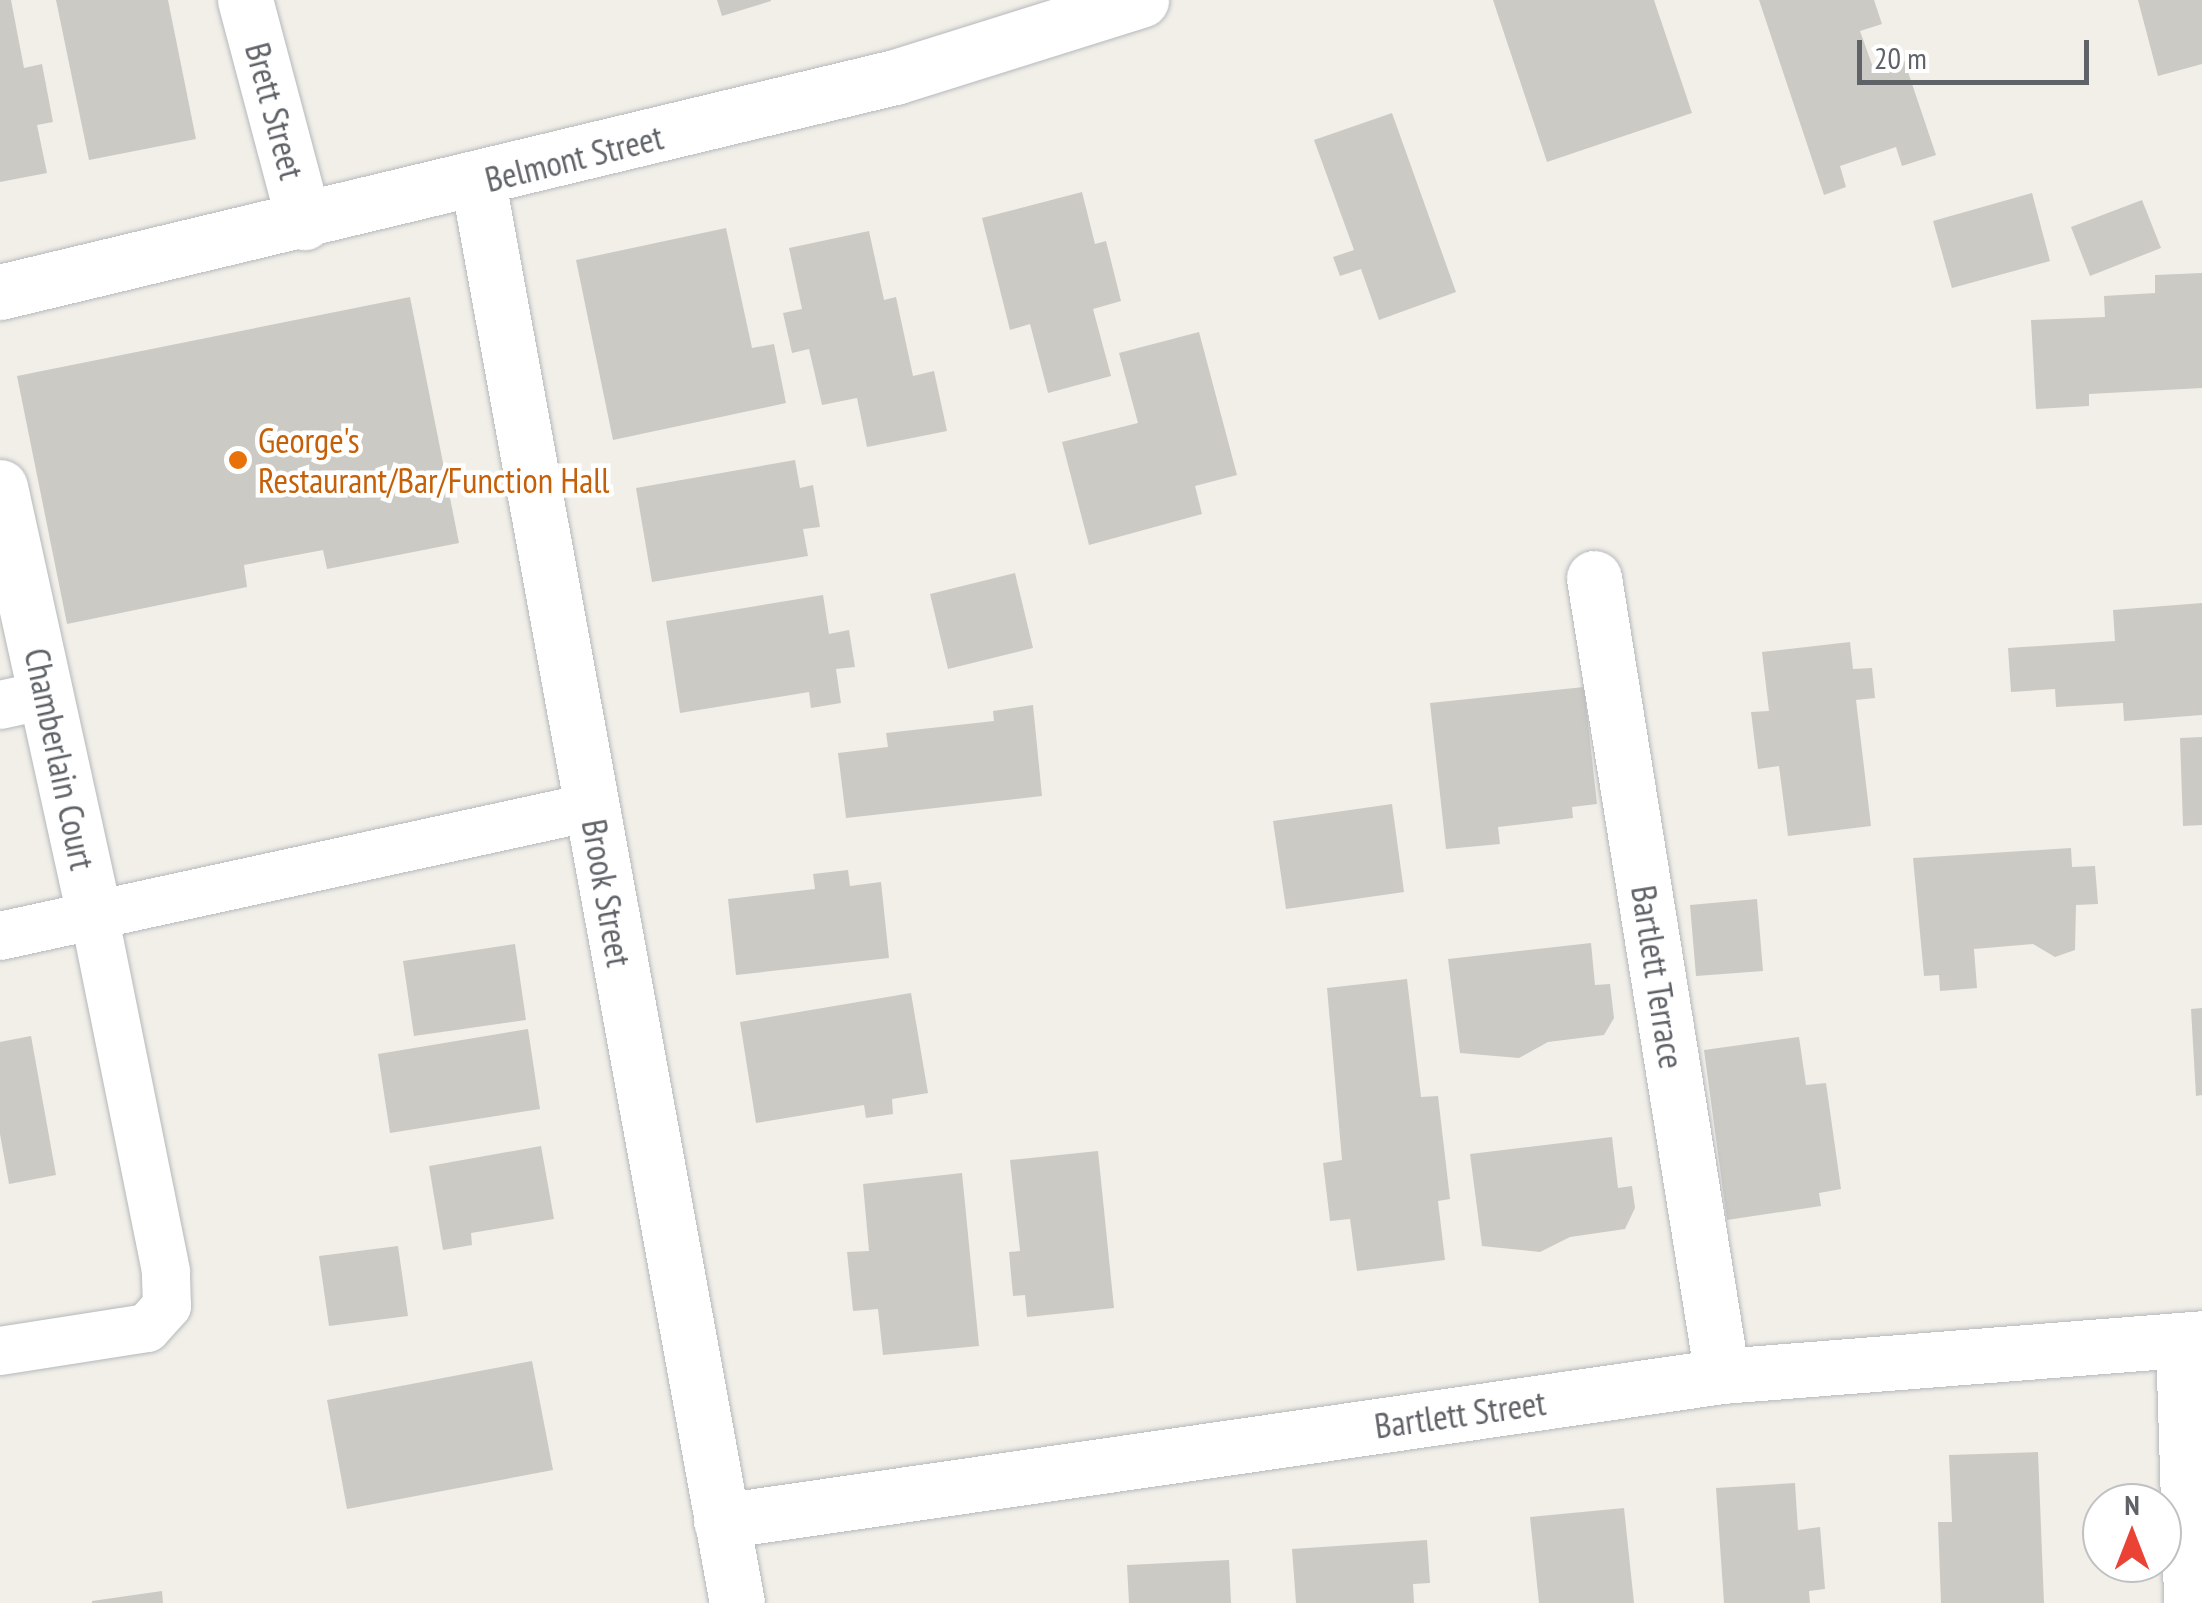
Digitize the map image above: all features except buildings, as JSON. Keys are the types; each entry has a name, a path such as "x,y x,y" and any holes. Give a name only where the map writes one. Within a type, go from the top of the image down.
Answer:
{"street":[{"name":"Brett Street","path":"245,0 304,222"},
{"name":"Belmont Street","path":"0,292 478,182 896,77 1124,3"},
{"name":"Brook Street","path":"478,182 737,1603"},
{"name":"Chamberlain Court","path":"0,487 23,700 94,914"},
{"name":"Bartlett Terrace","path":"1594,578 1722,1376"},
{"name":"Bartlett Street","path":"720,1521 1722,1376 2193,1340"},
{"path":"2191,1603 2193,1340"}],"lane":[{"path":"0,936 591,806"},
{"path":"0,1352 147,1328 167,1306 166,1270 94,914"}],"place":[{"name":"George's Restaurant/Bar/Function Hall","path":"238,460"}]}
